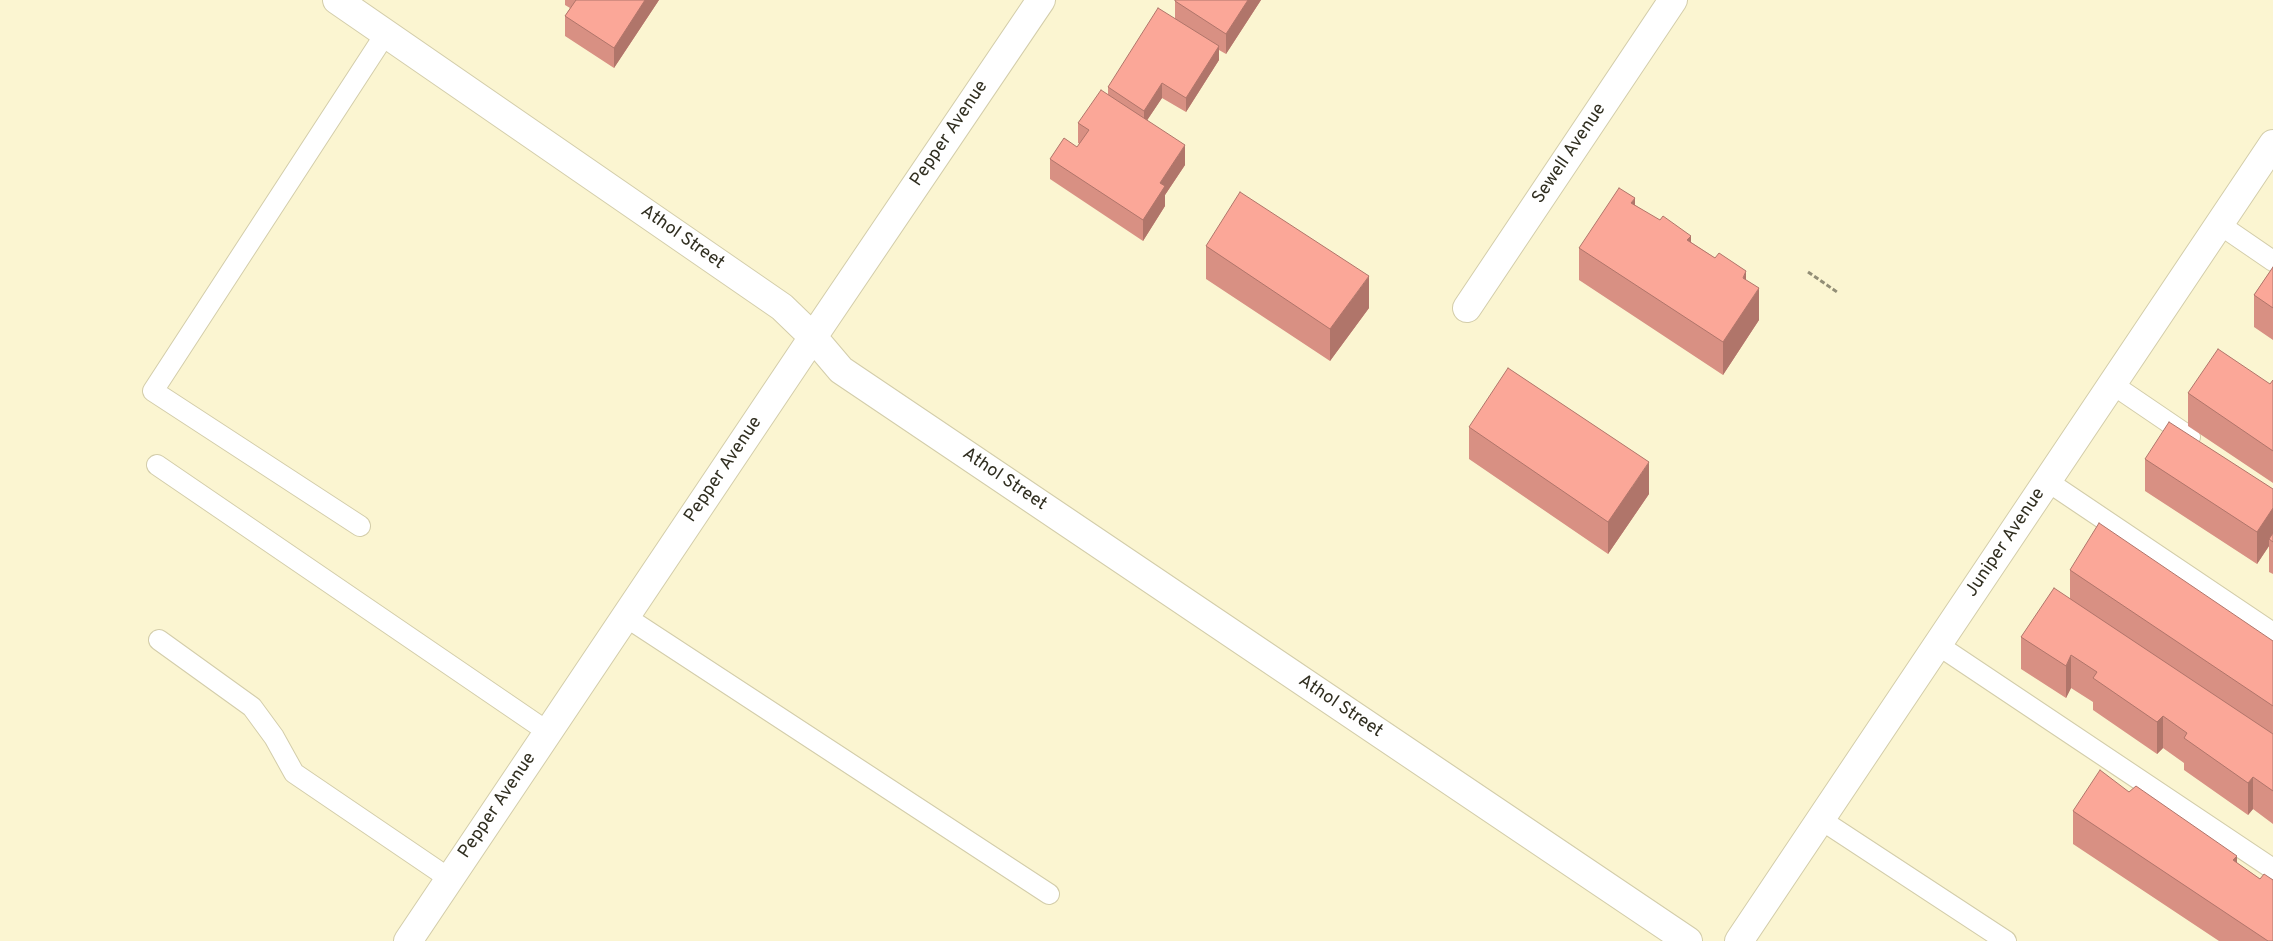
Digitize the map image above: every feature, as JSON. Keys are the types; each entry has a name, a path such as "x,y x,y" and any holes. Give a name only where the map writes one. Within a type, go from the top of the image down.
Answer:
{"street":[{"name":"Athol Street","path":"337,0 782,307 841,370 1688,941"},
{"name":"Pepper Avenue","path":"408,941 812,337 1041,0"},
{"name":"Sewell Avenue","path":"1467,308 1673,0"},
{"name":"Juniper Avenue","path":"1739,941 2273,144"}],"lane":[{"path":"360,526 153,390 386,34"},
{"path":"2219,224 2273,261"},
{"path":"2112,384 2206,448"},
{"path":"156,465 548,732"},
{"path":"2047,481 2273,633"},
{"path":"626,617 1049,894"},
{"path":"159,640 252,707 274,737 294,773 450,879"},
{"path":"1938,644 2273,869"},
{"path":"1820,819 2006,941"}],"path":[{"path":"1808,272 1837,292"}],"building":[{"path":"576,0 645,0 614,48 565,16"},
{"path":"1175,0 1248,0 1226,34"},
{"path":"1158,8 1219,46 1186,98 1162,83 1144,111 1108,87"},
{"path":"1101,90 1185,145 1160,183 1165,186 1143,220 1050,159 1064,138 1077,147 1089,130 1078,123"},
{"path":"1619,188 1635,198 1631,203 1660,220 1663,216 1691,236 1687,240 1715,258 1719,253 1746,271 1743,278 1759,288 1723,342 1579,248"},
{"path":"1240,192 1369,276 1330,329 1206,246"},
{"path":"2273,267 2273,308 2254,295"},
{"path":"2218,349 2270,384 2273,380 2273,451 2188,393"},
{"path":"1508,368 1649,462 1608,522 1469,427"},
{"path":"2169,422 2273,489 2273,508 2257,532 2145,459"},
{"path":"2099,523 2273,641 2273,706 2070,570"},
{"path":"2273,533 2273,542 2269,539"},
{"path":"2054,588 2273,734 2273,791 2253,777 2248,783 2184,738 2187,733 2163,716 2157,722 2093,678 2097,672 2071,655 2066,666 2021,637"},
{"path":"2100,770 2129,792 2136,786 2237,856 2233,860 2260,879 2264,874 2273,880 2273,941 2268,941 2073,811"}]}
